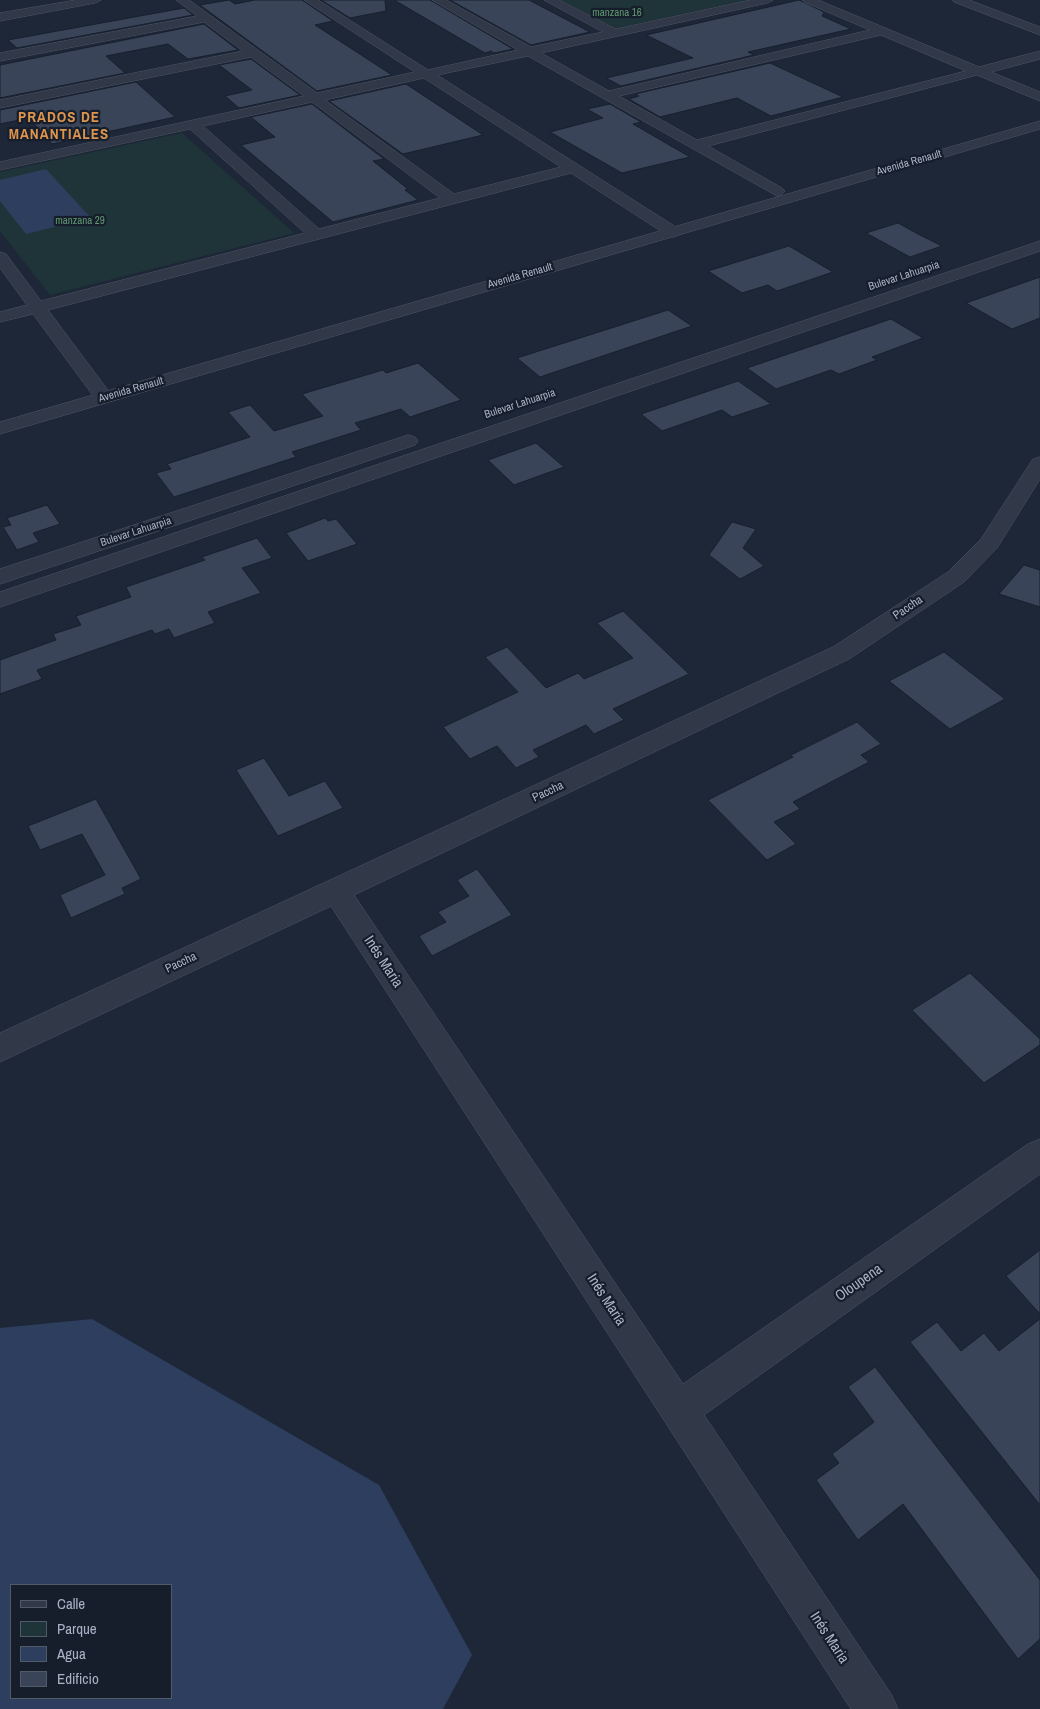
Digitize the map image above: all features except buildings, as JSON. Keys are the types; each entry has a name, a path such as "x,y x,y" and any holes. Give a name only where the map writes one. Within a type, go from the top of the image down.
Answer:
{"street":[{"path":"0,17 95,0"},
{"path":"182,0 452,200"},
{"path":"310,0 673,232"},
{"path":"438,0 777,191"},
{"path":"550,0 615,33"},
{"path":"0,166 767,0"},
{"path":"808,0 1040,97"},
{"path":"958,0 1040,31"},
{"path":"978,8 1002,2"},
{"path":"0,57 207,18"},
{"path":"608,96 881,30"},
{"path":"0,104 254,53"},
{"path":"696,145 1040,55"},
{"path":"192,124 316,235"},
{"name":"Avenida Renault","path":"0,428 1040,125"},
{"path":"0,317 574,168"},
{"name":"Bulevar Lahuarpia","path":"548,394 1040,230"},
{"path":"0,600 1040,246"},
{"path":"0,257 104,398"},
{"name":"Bulevar Lahuarpia","path":"0,577 426,435"},
{"name":"Paccha","path":"0,1048 841,653 956,577 989,543 1040,463"},
{"name":"Inés Maria","path":"336,891 876,1709"},
{"name":"Oloupena","path":"679,1410 1040,1155"}],"green space":[{"name":"manzana 16","path":"561,0 748,0 616,28"},
{"name":"manzana 29","path":"182,133 294,233 50,295 0,231 0,172"}],"water":[{"path":"46,169 91,218 26,234 0,201 0,180"},
{"path":"92,1319 379,1485 472,1655 443,1709 0,1709 0,1328"}],"district":[{"name":"PRADOS DE MANANTIALES","path":"59,126"}]}
